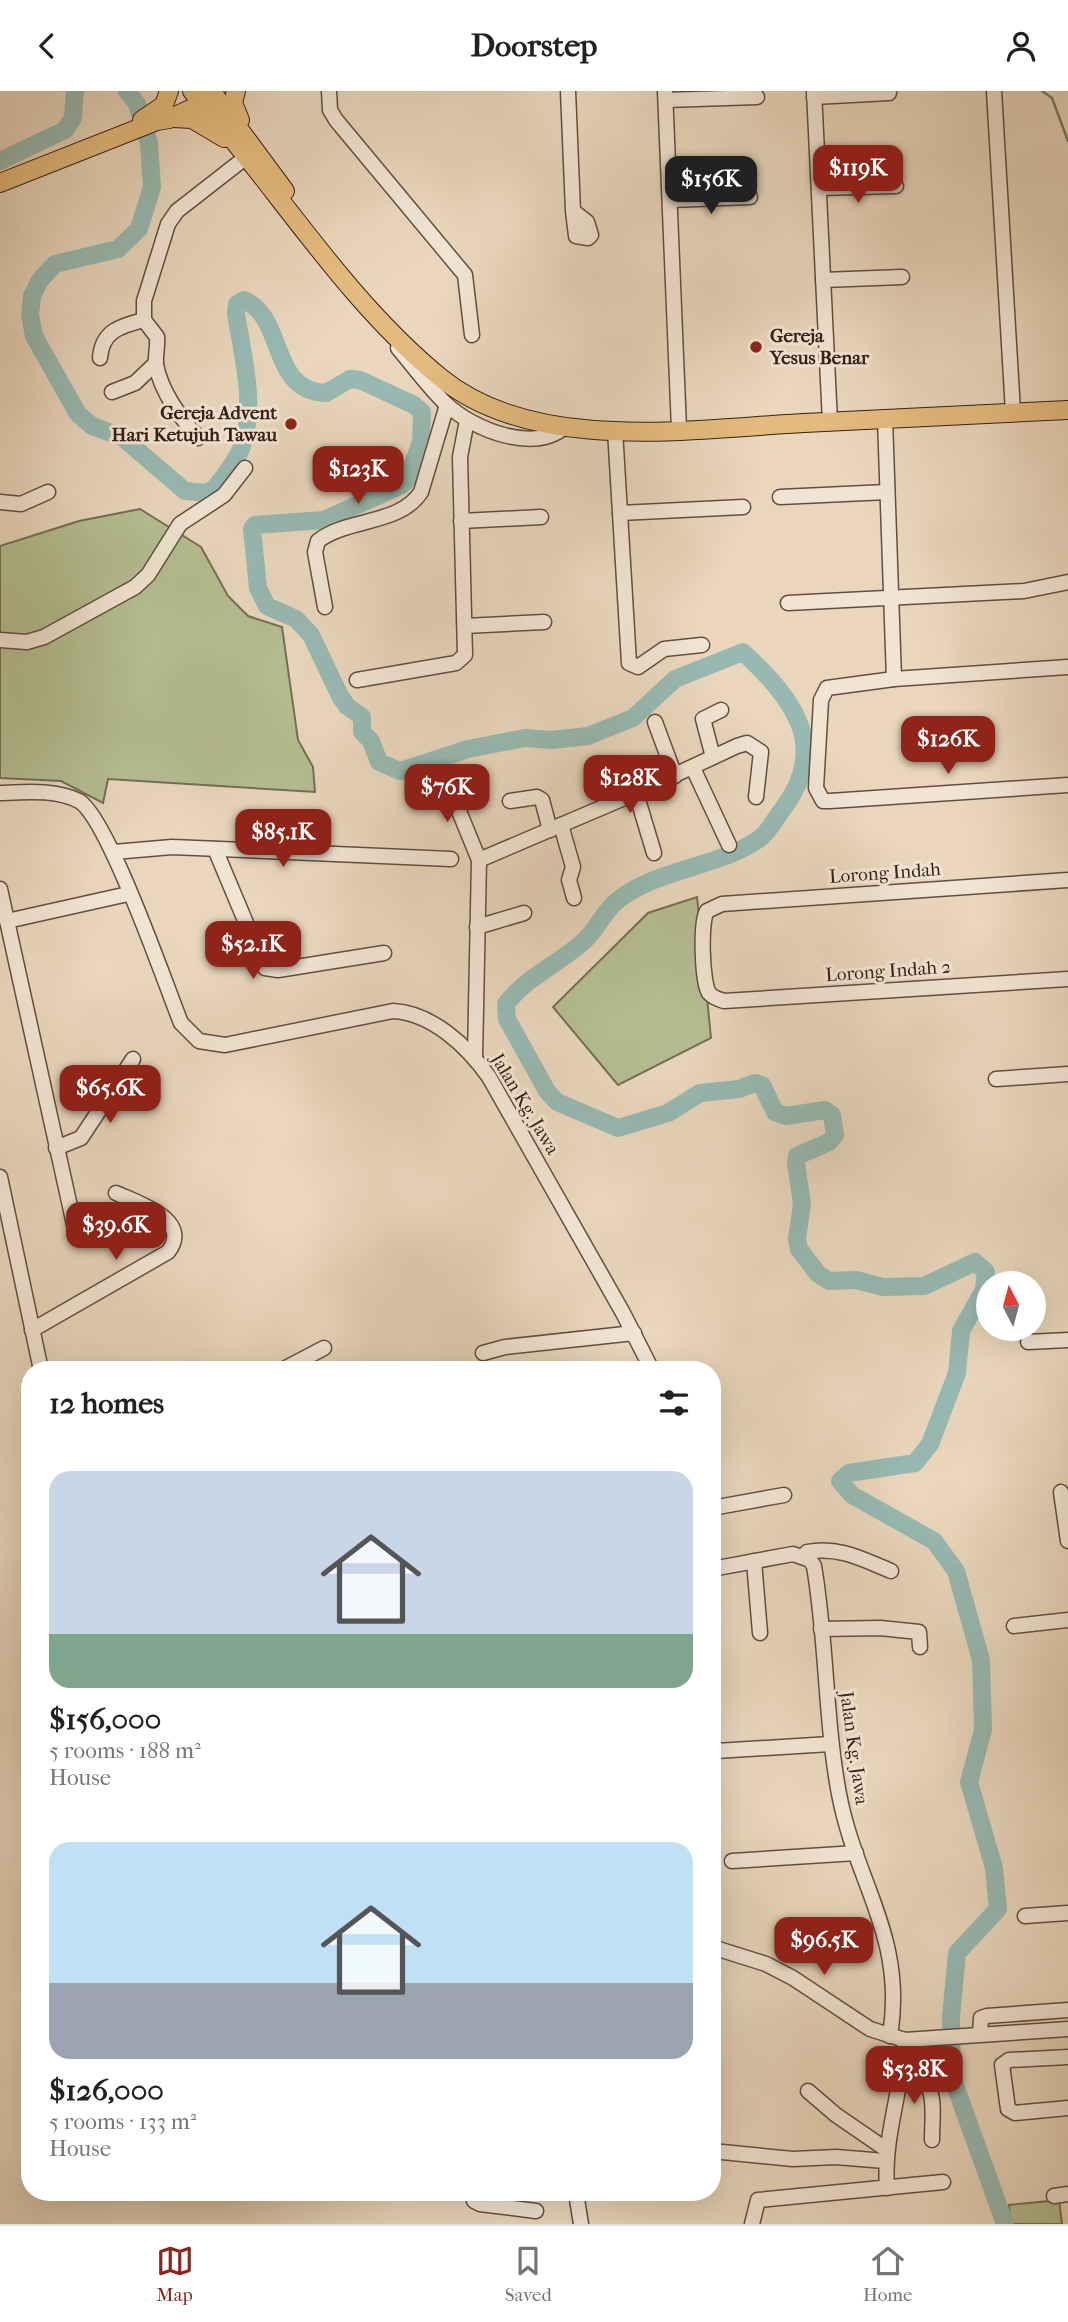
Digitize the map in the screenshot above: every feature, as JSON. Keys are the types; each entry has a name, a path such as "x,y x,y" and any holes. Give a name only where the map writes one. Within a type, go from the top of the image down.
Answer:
{"main road":[{"path":"160,118 169,91"},
{"path":"236,91 234,110 246,151"},
{"path":"0,183 160,118 207,95 318,245 395,335 462,393 516,416 566,426 615,431 1068,410"},
{"path":"160,118 192,119 246,151"}],"street":[{"path":"329,91 330,110 336,120 465,275 472,335"},
{"path":"568,91 573,211"},
{"path":"994,91 1013,412"},
{"path":"830,422 814,94 889,93"},
{"path":"679,429 666,95 757,97"},
{"path":"198,438 175,410 156,363 157,337 144,320 146,288 168,224 177,211 246,151"},
{"path":"819,188 896,186"},
{"path":"670,200 750,197"},
{"path":"823,280 902,277"},
{"path":"100,358 104,340 110,333 144,320"},
{"path":"395,335 396,346 447,405 467,420 496,432 524,438 555,434 566,426"},
{"path":"112,392 135,383 156,363"},
{"path":"325,607 315,552 318,541 339,530 401,510 415,501 421,492 447,405"},
{"path":"885,419 894,679"},
{"path":"357,680 456,663 465,655 460,457 467,420"},
{"path":"615,431 629,663 638,667 664,649 702,645"},
{"path":"0,640 27,642 44,637 135,587 148,575 180,524 224,495 245,468"},
{"path":"0,502 21,504 48,492"},
{"path":"780,497 887,492"},
{"path":"620,513 743,507"},
{"path":"461,521 541,517"},
{"path":"788,603 1024,591 1068,582"},
{"path":"465,626 544,622"},
{"path":"1068,667 832,686 822,694 816,789 822,801 1068,785"},
{"path":"713,757 703,719 721,710"},
{"path":"655,722 675,776"},
{"path":"479,860 675,776 737,746 747,744 756,747 761,758 756,797"},
{"path":"693,768 729,845"},
{"path":"423,786 435,794 452,794 479,860 479,981 475,1057"},
{"name":"Jalan Kg. Jawa","path":"0,793 55,794 78,801 96,818 114,852 128,894 181,1023 199,1041 211,1045 245,1043 393,1011 409,1012 429,1022 475,1057 489,1077 648,1361"},
{"path":"636,793 654,853"},
{"path":"510,801 537,797 542,800 573,867 569,880 574,898"},
{"path":"114,852 172,847 451,859"},
{"path":"215,849 265,968 278,970 384,953"},
{"name":"Lorong Indah","path":"712,996 706,986 702,927 707,911 722,904 1068,880"},
{"path":"0,889 75,1229"},
{"path":"7,921 128,894"},
{"path":"477,927 524,913"},
{"name":"Lorong Indah 2","path":"712,996 724,1001 1068,979"},
{"path":"56,1148 81,1138 132,1059"},
{"path":"996,1079 1068,1074"},
{"path":"0,1177 39,1361"},
{"path":"32,1330 168,1252 174,1245 174,1234 164,1215 116,1193"},
{"path":"483,1353 505,1347 634,1333"},
{"path":"1028,1342 1068,1340"},
{"path":"299,1361 324,1348"},
{"path":"1061,1493 1067,1531"},
{"path":"721,1506 784,1495"},
{"path":"721,1567 793,1554 804,1556 807,1552 832,1549 891,1571"},
{"name":"Jalan Kg. Jawa","path":"804,1556 814,1566 830,1744 842,1806 892,1965 895,2006 890,2036"},
{"path":"754,1561 760,1633"},
{"path":"1014,1626 1068,1620"},
{"path":"821,1629 880,1628 919,1632 920,1647"},
{"path":"721,1751 830,1744"},
{"path":"732,1861 856,1853"},
{"path":"1025,1916 1068,1913"},
{"path":"721,1950 766,1965 804,1985 870,2029 905,2040 1068,2029"},
{"path":"980,2034 981,2018 987,2015 1068,2010"},
{"path":"887,2188 886,2156 903,2066 905,2040"},
{"path":"1068,2057 1009,2060 1002,2065 1008,2109 1015,2113 1068,2108"},
{"path":"903,2066 920,2073 927,2081 932,2096 932,2140"},
{"path":"808,2091 886,2156"},
{"path":"721,2152 793,2159 886,2156"},
{"path":"752,2224 758,2200 943,2182"},
{"path":"476,2201 536,2211"},
{"path":"577,2201 581,2224"}],"green space":[{"path":"140,509 201,547 228,596 248,616 282,627 298,740 313,767 315,792 108,779 103,803 61,781 0,778 0,546 79,521"},
{"path":"697,897 711,1038 618,1085 553,1007 648,913"},
{"path":"1059,2200 1062,2224 1010,2224 1009,2205"}],"waterway":[{"path":"0,161 65,130 73,118 75,91"},
{"path":"127,91 137,104 149,143 152,187 139,229 118,249 55,264 40,280 32,296 30,315 34,336 78,414 92,426 122,437 185,491 207,493 215,488 234,463 242,446 248,397 236,314 237,304 244,300 257,309 267,322 286,367 295,380 308,389 326,393 350,379 360,380 414,405 422,412 421,442 407,480 402,485 324,520 255,525 252,529 258,588 267,606 296,619 311,635 340,696 347,706 362,717 362,732 371,741 379,762 400,771 468,749 525,738 551,740 588,736 633,718 675,679 743,652 777,688 800,725 804,765 796,787 762,836 743,849 651,881 618,900 584,941 514,994 506,1004 507,1019 547,1091 557,1102 618,1128 668,1113 700,1093 739,1089 755,1083 762,1085 775,1112 786,1116 825,1110 832,1115 835,1135 829,1142 797,1156 796,1163 802,1204 797,1239 799,1249 818,1274 829,1281 856,1280 883,1287 924,1286 975,1262 986,1272 984,1290 961,1331 957,1373 930,1444 915,1463 849,1473 840,1481 852,1495 934,1541 956,1571 981,1660 983,1730 969,1782 994,1868 998,1909 957,1953 951,2017 952,2077 1005,2224"},
{"path":"1042,91 1052,98 1068,141"}],"place":[{"name":"Gereja Yesus Benar","path":"756,347"},
{"name":"Gereja Advent Hari Ketujuh Tawau","path":"291,424"}]}
